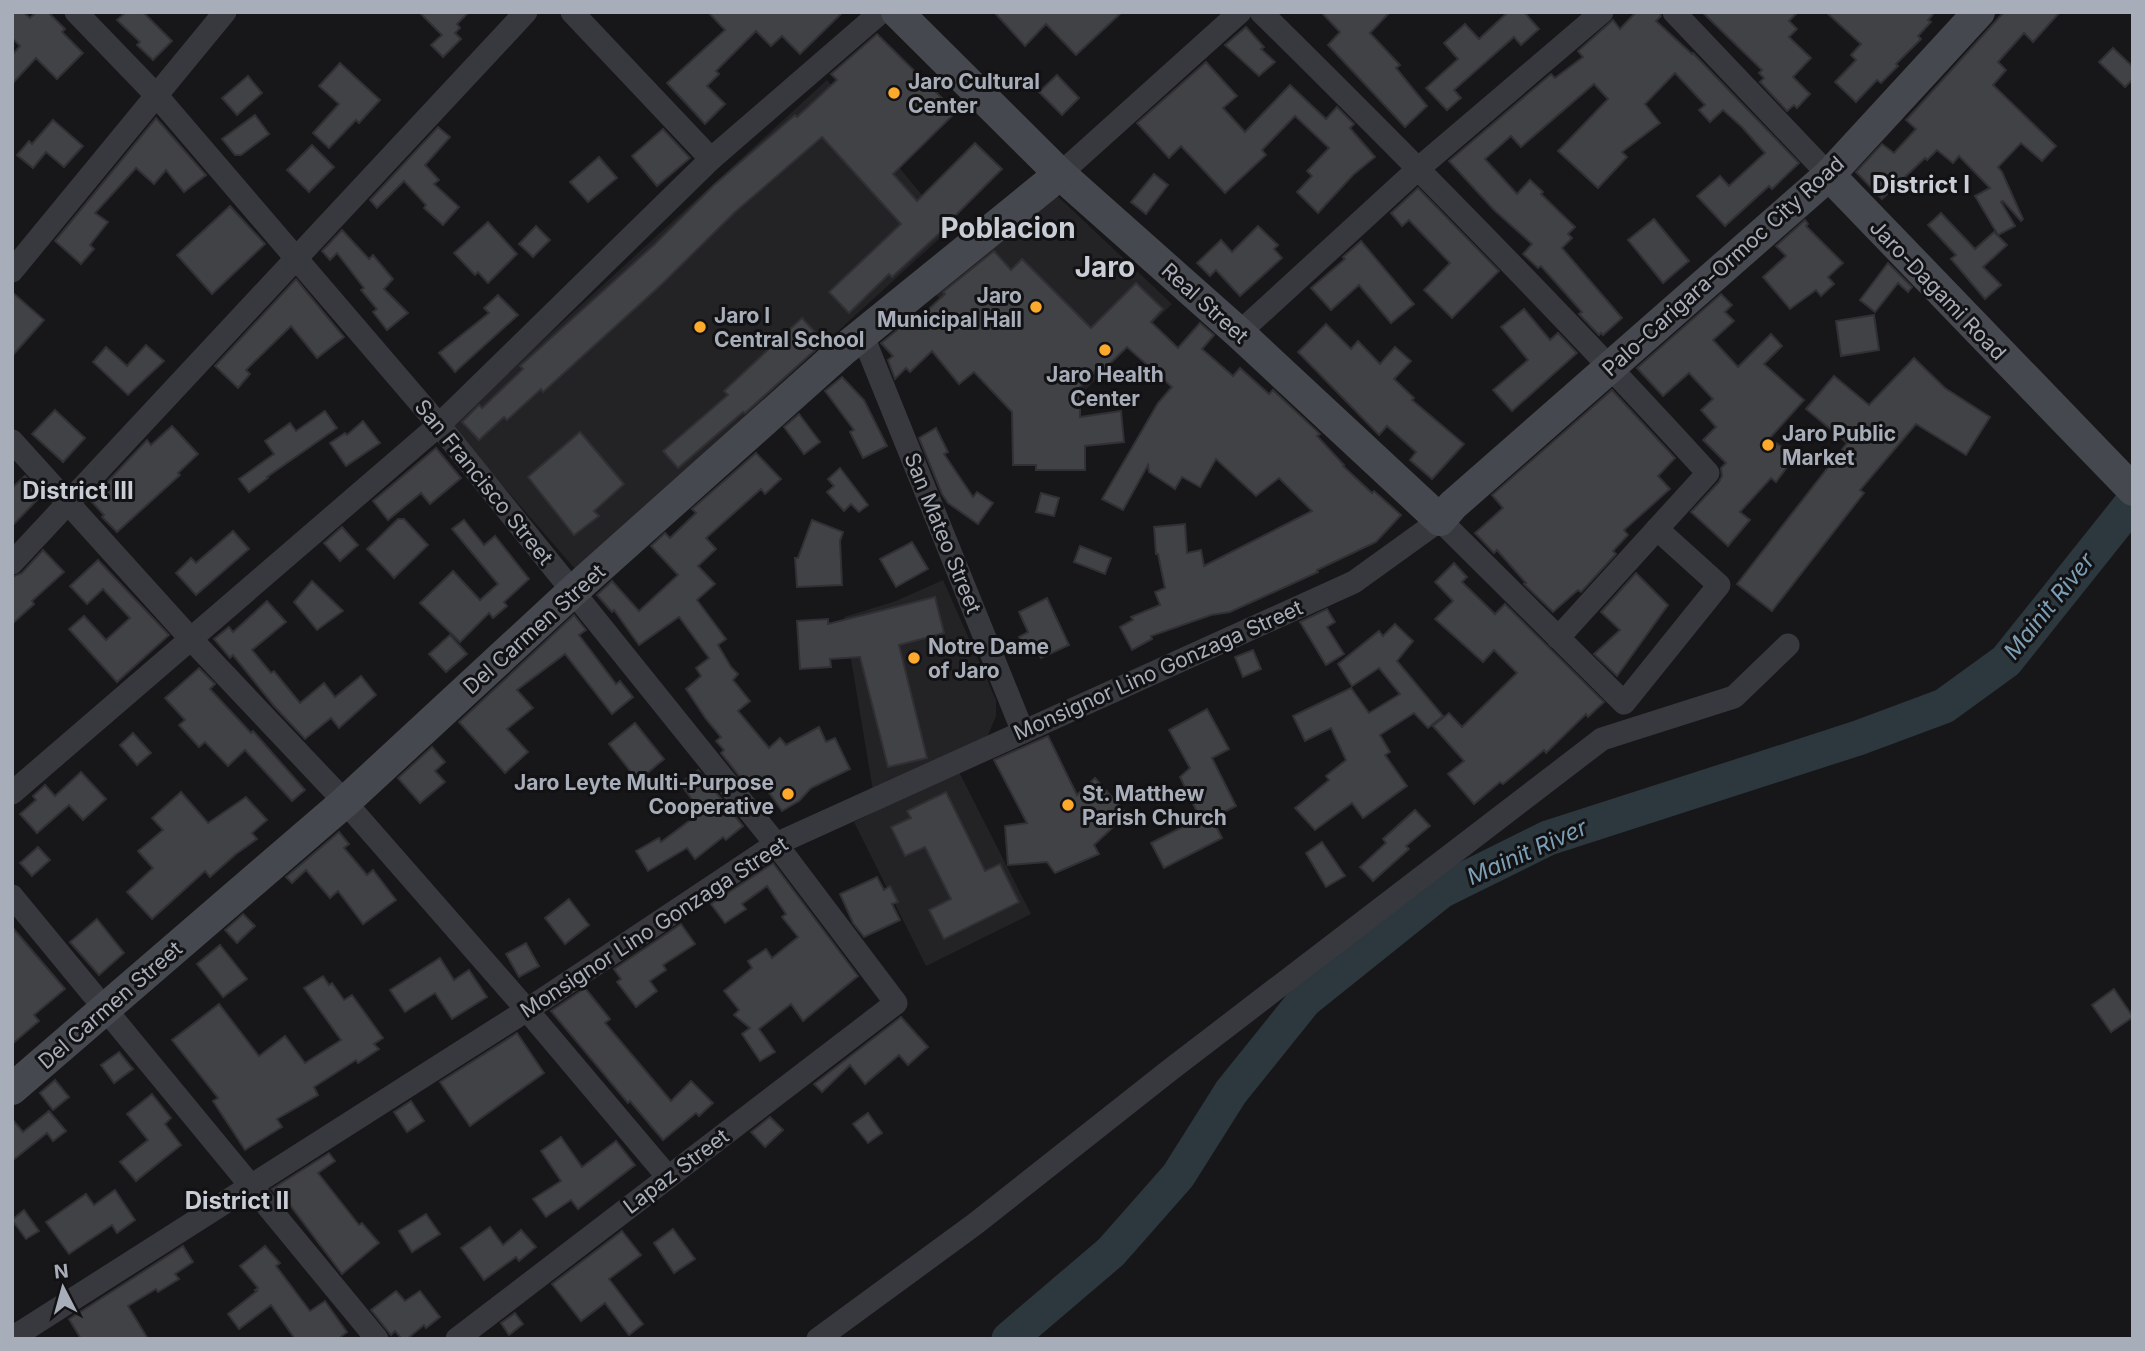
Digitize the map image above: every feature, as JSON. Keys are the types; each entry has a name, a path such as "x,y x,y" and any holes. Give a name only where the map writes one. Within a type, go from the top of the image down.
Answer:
{"main road":[{"name":"Real Street","path":"897,12 1060,174 1447,512"},
{"name":"Palo-Carigara-Ormoc City Road","path":"1447,512 1829,175 1979,12"},
{"name":"Del Carmen Street","path":"12,1089 345,802 572,592 862,334 1060,174"},
{"name":"Jaro-Dagami Road","path":"1829,175 2133,491"}],"street":[{"name":"San Francisco Street","path":"76,12 157,96 439,425 776,844 896,1003"},
{"path":"12,271 225,12"},
{"path":"12,563 526,12"},
{"path":"572,12 711,159"},
{"path":"12,793 439,425 711,159 881,12"},
{"path":"1060,174 1240,12"},
{"path":"1261,12 1419,168 1612,367 1708,473 1558,638"},
{"path":"1239,333 1419,168 1602,12"},
{"path":"1674,12 1829,175"},
{"name":"San Mateo Street","path":"862,334 1023,732"},
{"path":"12,440 190,638 345,802 527,1010 667,1177"},
{"path":"1447,512 1558,638 1624,703 1719,585 1657,529"},
{"name":"Monsignor Lino Gonzaga Street","path":"12,1338 527,1010 776,844 1353,582 1447,512"},
{"path":"818,1339 975,1224 1170,1070 1602,739 1734,697 1788,645"},
{"path":"12,896 377,1339"},
{"name":"Lapaz Street","path":"457,1339 896,1003"}],"shaded area":[{"name":"Jaro Ⅰ Central School","path":"827,80 950,229 576,570 450,425"},
{"path":"1051,190 1172,304 1064,411 936,295"},
{"name":"Notre Dame of Jaro","path":"943,580 996,700 996,716 988,735 969,752 873,791 844,617 896,601"},
{"path":"958,770 1031,914 926,966 854,822"}],"building":[{"path":"12,12 23,12 30,18 36,12 48,12 65,29 62,32 83,53 57,79 36,58 12,84 12,55 20,46 12,38"},
{"path":"126,12 143,12 172,41 153,60 137,45 140,42 117,20"},
{"path":"419,12 469,12 457,24 460,28 455,33 461,39 443,57 431,45 442,35"},
{"path":"708,12 843,12 800,54 782,36 771,46 756,31 716,71 719,74 707,86 725,104 705,124 667,83 725,30"},
{"path":"994,12 1122,12 1076,55 1046,24 1025,46"},
{"path":"1321,12 1390,12 1370,33 1400,65 1396,68 1427,106 1405,127 1328,45 1340,32"},
{"path":"1508,12 1524,12 1539,29 1521,45 1514,37 1454,90 1461,98 1447,110 1426,88 1458,59 1444,43 1465,24 1479,39"},
{"path":"1636,12 1660,12 1661,16 1656,21 1693,53 1799,163 1772,189 1769,186 1725,226 1697,196 1720,176 1729,186 1765,153 1723,110 1710,122 1699,110 1705,105 1675,73 1645,104 1660,123 1622,152 1627,157 1598,188 1558,151 1608,99 1594,84 1521,147 1511,136 1485,159 1517,194 1530,180 1575,227 1568,234 1572,238 1562,248 1622,318 1603,335 1599,335 1541,266 1538,268 1523,254 1532,244 1494,210 1449,161 1551,74 1555,78 1583,57 1578,51 1613,20 1620,29"},
{"path":"1702,12 1798,12 1789,21 1797,29 1789,37 1811,58 1793,77 1810,94 1797,108 1794,105 1787,111 1760,82 1764,78 1759,73 1762,70"},
{"path":"1826,12 1935,12 1928,20 1931,22 1918,36 1921,39 1896,64 1898,66 1881,83 1877,80 1856,102 1835,82 1856,60 1851,55 1861,44"},
{"path":"2004,12 2060,12 2033,42 2024,33 1998,62 2006,70 1993,85 2056,146 2042,161 2021,143 1998,167 2023,219 2021,221 2003,201 2001,202 2015,226 1998,235 1975,196 1990,188 1959,156 1953,163 1937,150 1882,199 1856,172 1882,144 1894,153 1916,129 1906,120"},
{"path":"1246,27 1264,47 1261,49 1275,62 1259,76 1225,45"},
{"path":"877,34 956,112 893,174 917,201 975,143 1002,169 943,230 892,277 889,274 849,313 829,292 901,224 822,137 735,212 662,284 543,392 541,389 507,420 504,417 479,440 462,422 479,405 482,408 523,369 520,366 655,244 714,185 795,115 797,117 837,80 831,74"},
{"path":"2113,48 2133,67 2133,79 2125,87 2099,62"},
{"path":"1206,62 1237,96 1223,108 1245,132 1290,85 1326,119 1337,107 1354,124 1350,128 1375,157 1353,175 1318,213 1297,192 1312,176 1307,171 1329,148 1295,116 1262,150 1266,155 1225,193 1181,146 1169,158 1137,123"},
{"path":"340,63 380,100 359,123 356,120 329,148 313,133 339,104 319,86"},
{"path":"1057,75 1079,98 1062,115 1039,92"},
{"path":"248,76 262,93 237,115 222,98"},
{"path":"255,115 269,134 241,155 235,155 222,139"},
{"path":"156,118 206,175 184,192 166,170 154,184 136,168 95,213 108,222 90,245 94,249 81,264 55,241"},
{"path":"53,120 83,146 64,167 46,152 33,168 17,155 29,141 32,144"},
{"path":"438,127 450,137 425,165 439,180 434,184 459,207 443,225 424,208 426,205 404,181 377,208 370,200"},
{"path":"663,129 690,158 657,186 632,156"},
{"path":"312,145 334,167 309,192 287,170"},
{"path":"599,157 617,178 588,202 570,182"},
{"path":"1154,174 1168,185 1146,214 1131,202"},
{"path":"1418,188 1499,271 1452,318 1424,290 1450,263 1409,220 1402,226 1391,213"},
{"path":"230,206 265,244 212,294 177,255"},
{"path":"1941,213 1975,249 1994,232 2007,245 1983,267 2001,285 1985,299 1951,259 1956,255 1928,225"},
{"path":"1654,219 1689,261 1663,283 1628,240"},
{"path":"1805,220 1808,224 1806,226 1843,263 1828,277 1834,284 1821,296 1816,290 1790,309 1763,277 1786,256 1776,246"},
{"path":"488,222 517,254 488,283 478,272 475,275 454,253"},
{"path":"536,226 550,240 533,257 519,244"},
{"path":"1258,226 1278,245 1274,249 1282,258 1240,296 1216,270 1210,276 1197,263 1221,240 1232,252"},
{"path":"342,230 369,259 373,255 393,279 384,289 408,313 387,330 373,312 377,309 361,290 364,288 337,253 330,260 322,251"},
{"path":"1361,241 1414,304 1391,323 1359,285 1331,310 1311,288 1345,259 1343,257"},
{"path":"994,251 1011,270 1022,259 1091,328 1136,283 1163,309 1151,322 1178,348 1200,323 1214,335 1202,349 1233,376 1240,368 1269,394 1273,390 1320,434 1317,436 1343,466 1401,515 1376,542 1317,570 1318,572 1230,612 1211,615 1151,636 1152,639 1132,650 1120,627 1133,620 1131,617 1160,605 1155,592 1165,588 1156,554 1154,527 1185,524 1187,553 1201,550 1204,566 1312,511 1279,478 1256,496 1216,459 1200,487 1182,477 1175,489 1149,472 1148,465 1123,510 1102,499 1158,403 1172,387 1127,347 1099,374 1095,371 1080,387 1080,417 1121,411 1124,442 1085,446 1085,470 1036,470 1036,465 1013,465 1012,412 974,372 959,384 932,351 910,372 906,368 895,379 888,360 893,356 881,343 912,318 916,321 945,294 943,292"},
{"path":"1888,263 1912,287 1908,292 1898,283 1875,312 1860,300"},
{"path":"296,279 344,337 317,358 291,326 246,370 250,374 238,388 215,366"},
{"path":"12,292 44,320 12,356"},
{"path":"1721,294 1732,305 1725,312 1734,321 1713,340 1738,367 1771,334 1782,346 1764,364 1804,400 1769,439 1796,455 1776,482 1771,478 1740,512 1750,520 1728,546 1691,512 1719,482 1722,476 1721,468 1726,463 1703,440 1716,427 1701,410 1713,399 1689,373 1663,396 1637,368"},
{"path":"498,295 518,315 455,372 439,353 489,313 484,308"},
{"path":"1524,309 1550,340 1558,333 1577,353 1512,411 1493,390 1528,360 1501,327"},
{"path":"1874,315 1879,350 1841,356 1836,321"},
{"path":"802,318 824,342 745,413 678,468 663,451 728,395 724,391"},
{"path":"1326,324 1351,349 1358,341 1380,364 1395,347 1411,361 1394,379 1414,398 1412,400 1464,444 1432,479 1410,460 1416,452 1387,426 1379,435 1298,352"},
{"path":"146,345 164,361 128,395 93,362 106,347 127,366"},
{"path":"1914,358 1945,388 1990,417 1966,455 1916,424 1860,490 1864,493 1772,611 1737,584 1847,443 1806,409 1834,376 1869,405"},
{"path":"842,377 864,400 887,446 863,458 850,432 854,430 825,391"},
{"path":"1612,390 1675,458 1658,476 1670,489 1624,530 1628,535 1613,551 1616,554 1581,592 1578,590 1553,612 1524,584 1526,583 1497,550 1494,553 1475,533 1503,508 1492,495"},
{"path":"55,410 85,438 63,462 32,434"},
{"path":"325,411 337,428 249,492 239,479 274,454 265,441 290,423 296,431"},
{"path":"799,414 820,442 804,454 784,427"},
{"path":"363,421 380,443 346,466 330,443 345,433 347,435"},
{"path":"172,426 198,454 178,473 180,475 117,532 90,500 147,440 151,445"},
{"path":"936,428 948,452 944,454 973,497 977,492 993,503 978,524 948,503 942,494 919,438"},
{"path":"580,432 624,484 594,511 599,516 574,535 528,477"},
{"path":"436,448 461,478 430,504 421,493 388,520 373,501"},
{"path":"756,453 781,479 765,494 761,489 706,538 716,549 698,566 715,584 697,600 726,639 718,645 738,674 733,680 750,701 738,711 769,748 780,738 786,745 819,727 826,742 835,738 850,769 811,788 799,801 782,811 758,777 747,786 721,753 724,750 716,741 721,737 686,689 701,676 696,668 709,658 679,617 639,645 614,610 612,612 597,595 612,581 639,611 678,575 651,546 665,533 670,538 696,513 692,509"},
{"path":"840,468 868,505 859,512 851,504 844,511 827,492 834,486 828,479"},
{"path":"25,476 38,491 34,495 38,499 12,526 12,488"},
{"path":"1041,493 1059,498 1054,516 1036,512"},
{"path":"398,519 404,519 428,545 394,578 367,549"},
{"path":"464,520 484,545 495,536 529,579 504,602 507,606 493,618 489,613 460,642 420,603 453,571 480,600 498,584 452,529"},
{"path":"812,520 843,532 840,541 842,585 797,587 795,558 798,558"},
{"path":"342,527 358,545 340,561 324,543"},
{"path":"233,531 249,549 196,595 176,573 191,558 196,563"},
{"path":"912,542 928,569 896,587 880,559"},
{"path":"1080,546 1111,558 1105,574 1074,562"},
{"path":"43,550 64,572 32,601 34,604 12,624 12,577 22,573"},
{"path":"98,560 169,635 117,682 69,629 84,616 106,640 130,618 103,589 87,604 70,586"},
{"path":"1454,563 1467,577 1462,582 1495,614 1505,604 1604,702 1588,717 1586,714 1546,753 1544,750 1474,804 1448,774 1464,761 1433,726 1449,713 1462,727 1517,673 1494,650 1483,662 1435,619 1453,601 1435,582"},
{"path":"1636,573 1668,605 1617,676 1594,654 1620,630 1601,612"},
{"path":"312,581 343,611 317,630 294,602"},
{"path":"935,597 944,633 899,645 927,758 888,767 860,657 830,659 831,667 800,669 797,621 828,619 828,624"},
{"path":"1047,598 1069,645 1041,658 1036,649 1027,653 1019,637 1028,632 1019,612"},
{"path":"267,601 286,622 252,650 271,673 274,671 300,703 324,683 335,697 361,676 376,695 339,728 331,718 305,739 233,655 230,658 214,639 229,627 233,632"},
{"path":"1327,609 1335,622 1327,627 1344,654 1326,665 1300,622"},
{"path":"574,615 586,630 579,635 616,684 620,681 633,697 612,714 565,654 517,690 533,708 507,729 528,752 505,773 459,722"},
{"path":"1395,624 1413,641 1397,661 1443,716 1428,728 1414,713 1380,735 1390,752 1385,755 1407,786 1363,818 1352,803 1315,830 1295,808 1329,780 1326,776 1346,760 1331,728 1305,741 1293,716 1351,688 1369,713 1400,694 1379,668 1352,686 1338,664 1379,631 1383,636"},
{"path":"450,635 467,654 446,672 429,654"},
{"path":"1253,650 1261,669 1243,677 1235,657"},
{"path":"199,668 215,684 210,689 251,733 253,731 305,790 292,801 245,750 228,766 205,742 199,747 179,725 185,720 165,698"},
{"path":"1207,709 1229,749 1212,758 1236,806 1212,818 1222,838 1164,868 1151,843 1200,818 1180,777 1190,768 1169,730"},
{"path":"635,723 664,759 638,781 609,744"},
{"path":"133,733 151,753 137,765 120,745"},
{"name":"St. Matthew Parish Church","path":"1048,736 1077,795 1095,778 1127,814 1094,845 1099,854 1055,873 1047,862 1008,865 1005,826 1027,823 994,760"},
{"path":"432,747 445,762 435,771 445,782 420,803 398,778"},
{"path":"698,770 743,826 726,840 723,837 695,859 687,848 648,871 636,851 659,838 661,842 701,812 680,783"},
{"path":"81,772 106,799 83,820 69,805 37,833 20,814 36,800 33,796 45,785 55,796"},
{"path":"181,792 208,823 246,797 267,820 252,833 257,839 210,877 205,871 152,919 127,892 153,868 138,851 163,830 152,818"},
{"path":"946,792 985,871 1000,864 1019,902 944,939 929,910 951,899 925,847 905,856 891,827 911,818 907,811"},
{"path":"1415,810 1430,826 1406,846 1409,849 1373,881 1360,867 1386,843 1383,839"},
{"path":"339,832 349,844 344,848 367,875 373,870 396,900 363,924 338,891 330,898 306,870 292,883 286,877"},
{"path":"1322,842 1345,876 1326,887 1306,853"},
{"path":"38,847 50,860 32,876 20,863"},
{"path":"773,863 858,976 803,1021 791,1004 759,1029 775,1052 760,1061 742,1034 750,1028 734,1015 739,1010 724,991 752,968 748,961 766,949 772,958 798,937 782,917 786,914 767,886 742,904 746,909 725,923 711,904"},
{"path":"877,877 884,890 890,886 898,902 892,904 900,920 864,937 853,923 840,894"},
{"path":"569,899 589,925 565,944 545,918"},
{"path":"243,914 255,926 237,943 225,930"},
{"path":"97,919 124,953 99,975 70,942"},
{"path":"681,924 695,944 663,965 666,970 650,981 657,991 636,1007 617,982 621,979 614,969"},
{"path":"12,927 65,989 34,1015 39,1021 12,1044"},
{"path":"526,943 539,966 519,977 506,954"},
{"path":"220,945 247,979 223,997 197,964"},
{"path":"440,958 454,980 469,970 487,997 452,1019 435,993 405,1012 390,990"},
{"path":"323,976 329,985 332,983 344,1000 352,995 383,1038 374,1044 379,1049 358,1063 356,1060 314,1087 318,1095 277,1119 282,1127 245,1150 213,1101 218,1098 172,1040 219,1004 259,1056 285,1036 305,1063 341,1040 304,988"},
{"path":"585,988 610,1019 605,1023 671,1101 691,1081 713,1103 699,1116 696,1113 663,1140 630,1101 628,1103 551,1011"},
{"path":"2114,989 2133,1017 2111,1032 2092,1005"},
{"path":"901,1017 928,1047 908,1065 899,1055 865,1084 850,1065 822,1092 814,1084"},
{"path":"517,1033 544,1073 470,1126 440,1082"},
{"path":"119,1052 133,1069 114,1083 101,1065"},
{"path":"55,1080 69,1097 53,1110 40,1093"},
{"path":"152,1094 171,1118 165,1124 181,1145 136,1181 120,1162 148,1140 127,1114"},
{"path":"411,1101 424,1121 407,1132 394,1112"},
{"path":"49,1111 66,1131 53,1141 47,1133 12,1161 12,1119 23,1132"},
{"path":"868,1113 882,1133 868,1143 853,1124"},
{"path":"770,1117 783,1130 765,1147 751,1132"},
{"path":"561,1137 582,1167 616,1141 635,1165 578,1209 571,1200 546,1217 533,1199 561,1181 541,1151"},
{"path":"329,1153 335,1161 318,1173 359,1225 362,1223 379,1243 342,1274 283,1196 279,1198 272,1189"},
{"path":"115,1190 135,1220 117,1233 112,1225 69,1254 46,1222 86,1194 94,1205"},
{"path":"24,1210 39,1231 26,1239 12,1220"},
{"path":"426,1214 440,1234 412,1252 399,1231"},
{"path":"490,1227 503,1245 521,1230 536,1247 519,1261 516,1257 484,1280 461,1248"},
{"path":"673,1229 695,1259 674,1273 654,1243"},
{"path":"622,1231 641,1255 609,1279 643,1324 629,1335 605,1303 581,1321 552,1284"},
{"path":"183,1246 193,1262 175,1274 179,1279 128,1306 148,1339 81,1339 69,1319"},
{"path":"265,1246 280,1263 276,1266 310,1311 325,1301 347,1332 338,1339 295,1339 271,1305 239,1329 228,1314 258,1288 240,1266"},
{"path":"396,1291 405,1301 420,1291 440,1317 426,1328 424,1325 407,1339 402,1339 395,1331 391,1335 371,1310"},
{"path":"515,1313 523,1324 509,1335 501,1323"}],"waterway":[{"name":"Mainit River","path":"1009,1339 1111,1252 1178,1176 1231,1092 1305,1000 1441,891 1548,838 1858,738 1944,706 2006,661 2133,502"}],"place":[{"name":"Jaro Cultural Center","path":"894,93"},
{"name":"Jaro Municipal Hall","path":"1036,307"},
{"name":"Jaro Ⅰ Central School","path":"700,327"},
{"name":"Jaro Health Center","path":"1105,350"},
{"name":"Jaro Public Market","path":"1768,445"},
{"name":"Notre Dame of Jaro","path":"914,658"},
{"name":"Jaro Leyte Multi-Purpose Cooperative","path":"788,794"},
{"name":"St. Matthew Parish Church","path":"1068,805"}],"district":[{"name":"District Ⅰ","path":"1921,184"},
{"name":"Poblacion","path":"1008,228"},
{"name":"Jaro","path":"1105,267"},
{"name":"District Ⅲ","path":"78,490"},
{"name":"District Ⅱ","path":"237,1200"}]}
